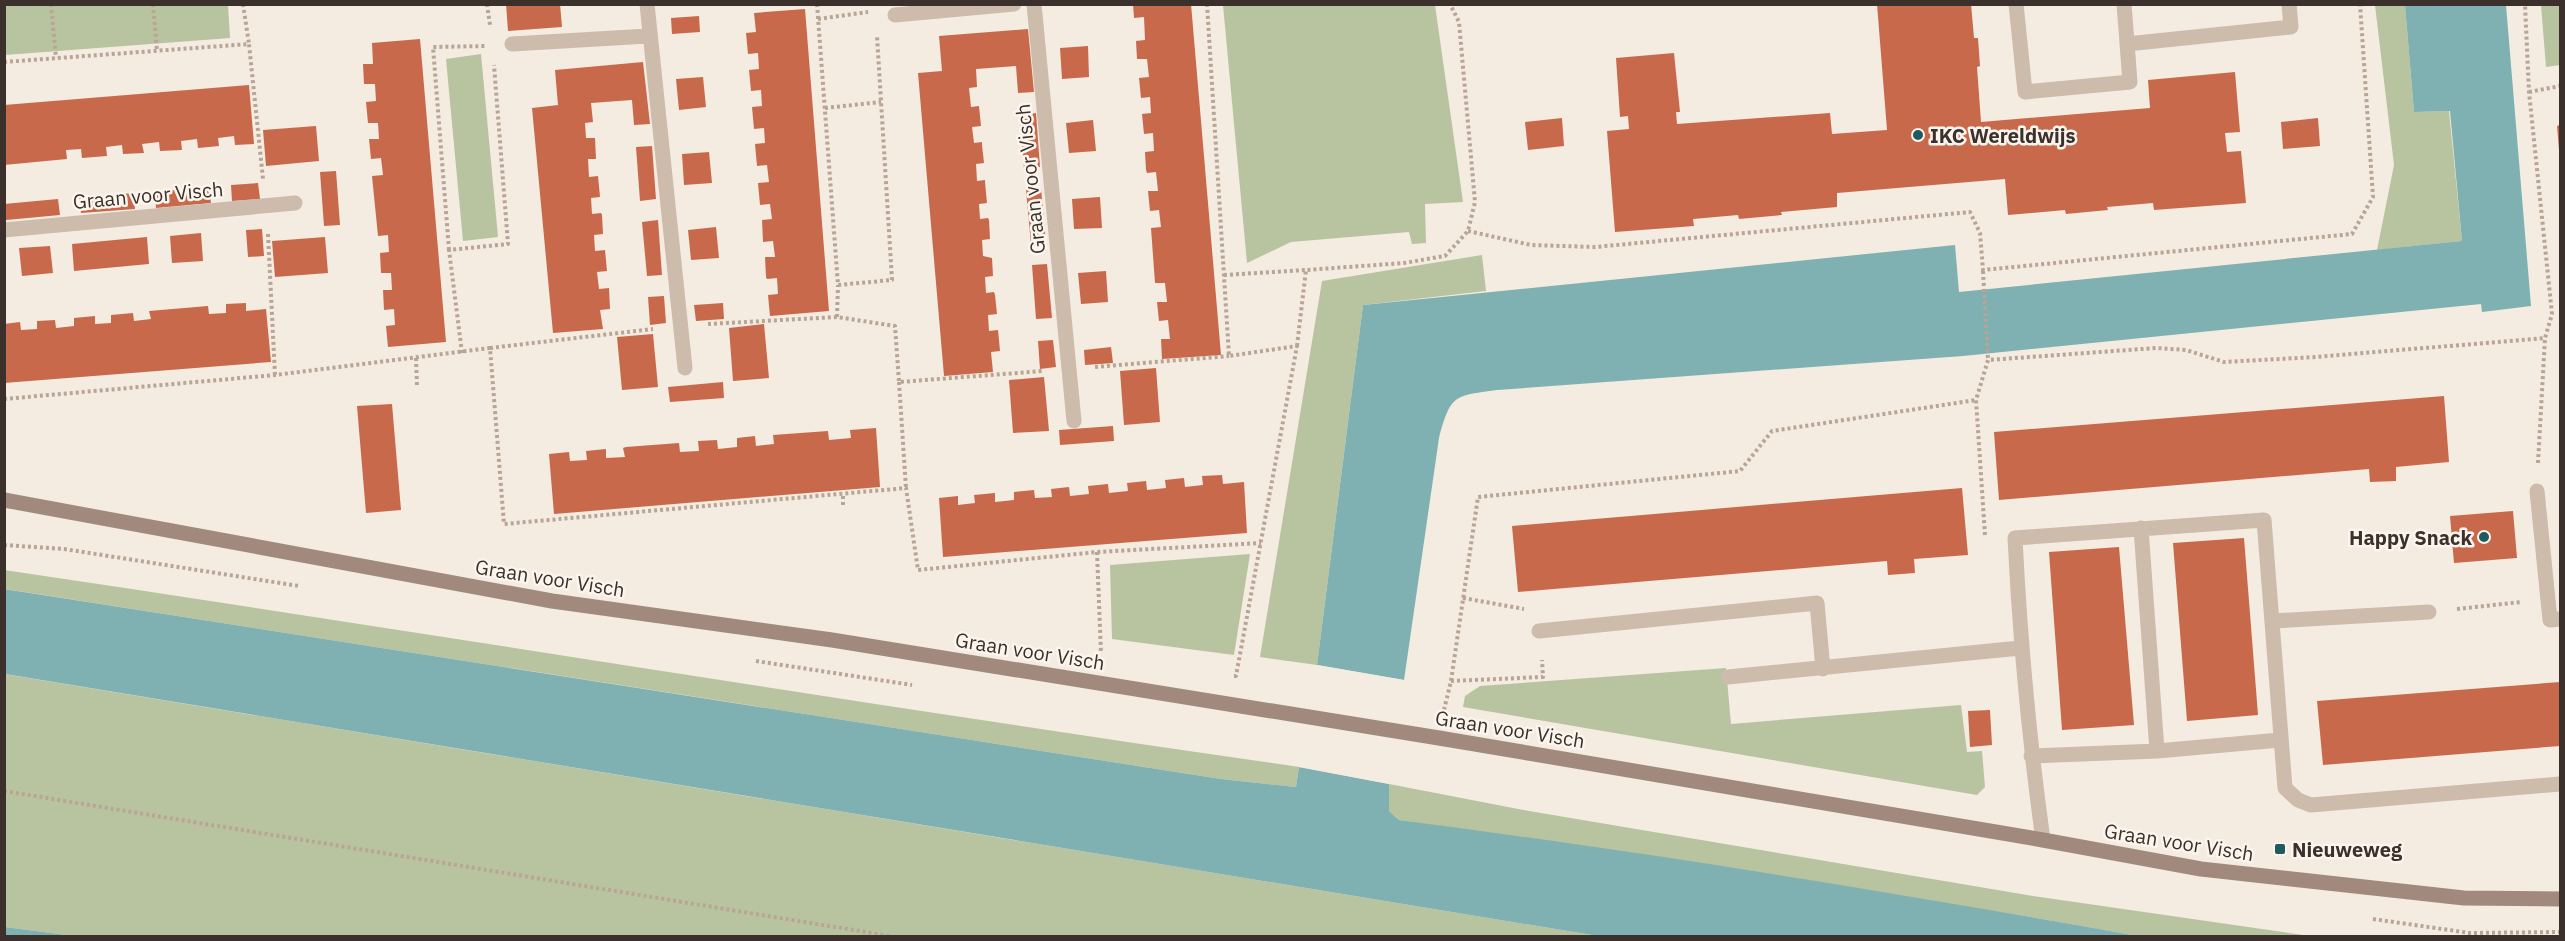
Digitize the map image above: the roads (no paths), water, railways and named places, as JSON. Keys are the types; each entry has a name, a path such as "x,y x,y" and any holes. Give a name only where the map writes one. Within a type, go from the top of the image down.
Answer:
{"street":[{"path":"647,4 648,36 685,368"},
{"path":"895,15 1014,4"},
{"name":"Graan voor Visch","path":"1034,4 1074,421"},
{"path":"2016,4 2025,92 2130,82 2124,4"},
{"path":"2127,44 2291,27 2289,4"},
{"path":"512,44 648,36"},
{"name":"Graan voor Visch","path":"4,230 295,203"},
{"path":"2537,491 2550,620 2560,619"},
{"name":"Graan voor Visch","path":"7,501 552,601 832,640 1439,738 2201,868 2277,879 2464,898 2560,899"},
{"path":"2043,840 2031,756 2020,648 2015,538 2264,520 2285,788 2298,800 2311,805 2560,784"},
{"path":"2141,528 2157,751"},
{"path":"1539,631 1817,603 1823,669"},
{"path":"2273,621 2429,612"},
{"path":"1728,677 2020,648"},
{"path":"2031,756 2157,751 2280,741"}],"water":[{"path":"2405,5 2506,5 2531,306 2482,312 2481,304 1963,356 1497,390 1463,396 1451,405 1439,438 1404,680 1317,665 1363,305 1955,245 1959,292 2462,241 2450,111 2414,112"},
{"path":"4,589 1221,779 1296,787 1299,767 1389,784 1389,811 1399,820 1769,873 2138,936 1598,936 5,674"},
{"path":"5,927 74,936 5,936"}],"place":[{"name":"IKC Wereldwijs","path":"1918,135"},
{"name":"Happy Snack","path":"2484,537"},
{"name":"Nieuweweg","path":"2280,849"}]}
